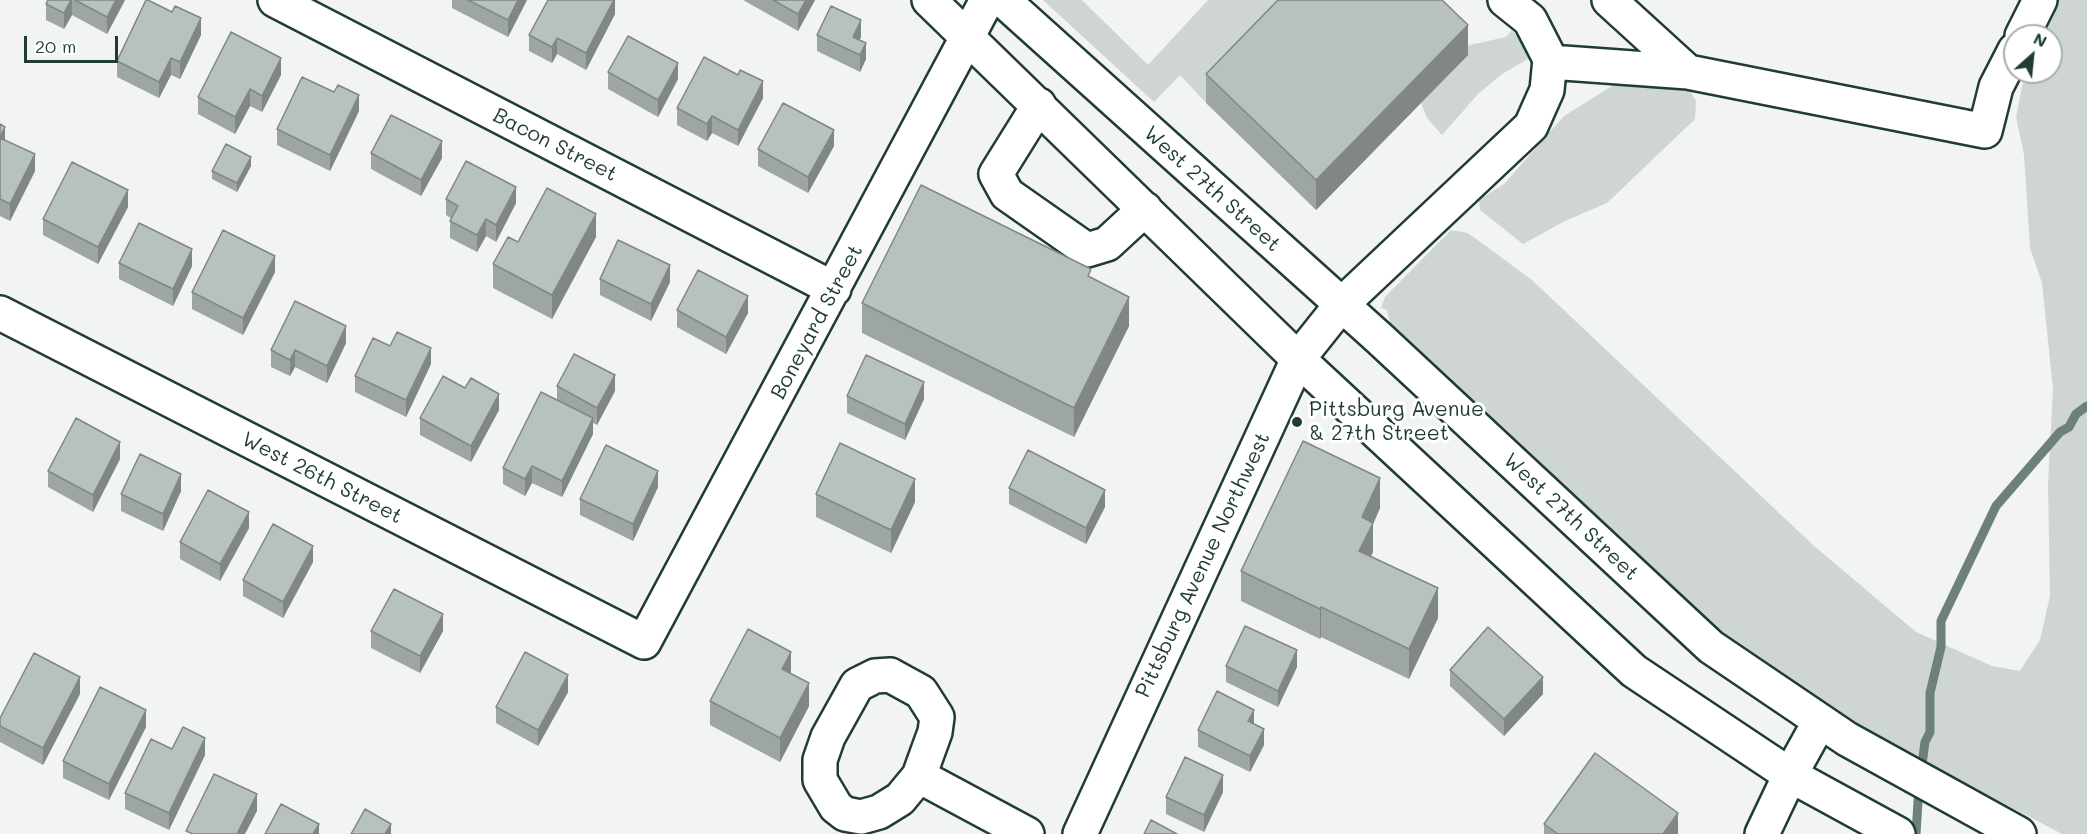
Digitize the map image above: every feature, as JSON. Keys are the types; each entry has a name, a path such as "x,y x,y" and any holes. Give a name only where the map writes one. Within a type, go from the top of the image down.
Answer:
{"street":[{"name":"Bacon Street","path":"275,0 834,290"},
{"path":"930,0 1298,359 1634,671 1790,775 1898,834"},
{"name":"Boneyard Street","path":"644,642 987,0"},
{"name":"West 27th Street","path":"1003,0 1341,305 1712,647 1847,739 2019,834"},
{"path":"1505,0 1530,20 1550,62 1688,72 1984,131 1996,87 2003,73"},
{"path":"1609,0 1688,72"},
{"path":"2028,24 2040,0"},
{"name":"Pittsburg Avenue Northwest","path":"1080,834 1298,359 1341,305 1531,126 1547,90 1550,62"},
{"path":"1039,105 996,174 1007,194 1087,250 1107,244 1145,209"},
{"name":"West 26th Street","path":"0,313 644,642"},
{"path":"1762,834 1790,775 1820,721"},
{"path":"919,776 1027,834"}],"shaded area":[{"path":"1043,0 1082,0 1148,65 1208,0 1307,0 1206,103 1180,75 1154,102"},
{"path":"2056,0 2087,0 2087,834 2062,834 1850,722 1732,640 1678,595 1419,354 1391,326 1387,310 1381,308 1385,297 1451,230 1468,233 1532,280 1813,545 1916,632 1992,666 2020,671 2040,640 2050,596 2048,484 2053,389 2042,283 2030,248 2024,155 2016,117 2023,84 2063,84 2063,24 2044,24"},
{"path":"1512,30 1524,45 1528,59 1502,74 1479,93 1442,135 1427,118 1421,103 1467,55 1463,51 1470,45 1506,37"},
{"path":"1639,79 1689,89 1696,101 1695,119 1607,203 1565,221 1523,244 1480,210 1479,200 1504,184 1564,116 1617,83"}],"building":[{"path":"48,0 71,0 64,13 46,4"},
{"path":"75,0 116,0 107,17"},
{"path":"146,0 172,12 175,6 201,18 180,62 171,58 159,82 117,61"},
{"path":"468,0 518,0 508,20"},
{"path":"548,0 614,0 586,53 557,38 552,47 529,35"},
{"path":"773,0 806,0 798,14"},
{"path":"1278,0 1442,0 1468,25 1316,180 1206,74"},
{"path":"831,6 861,20 853,37 866,43 860,55 817,35"},
{"path":"231,32 281,58 262,96 250,89 235,117 198,97"},
{"path":"628,36 678,63 658,100 608,72"},
{"path":"704,57 738,75 740,70 763,81 738,130 712,116 707,124 677,108"},
{"path":"302,77 334,92 338,85 359,95 330,155 277,129"},
{"path":"783,103 834,130 808,177 758,149"},
{"path":"391,115 442,141 421,180 371,153"},
{"path":"0,124 5,127 0,137"},
{"path":"0,138 35,154 10,204 0,199"},
{"path":"226,144 251,157 237,183 212,171"},
{"path":"466,161 516,187 496,225 486,219 477,235 450,221 458,206 446,199"},
{"path":"72,162 128,190 98,247 43,219"},
{"path":"921,185 1091,269 1088,276 1129,297 1074,408 862,303"},
{"path":"547,188 596,214 552,295 493,264 508,237 518,242"},
{"path":"139,223 192,249 173,289 119,263"},
{"path":"223,230 275,256 243,318 192,292"},
{"path":"618,240 670,265 651,304 600,279"},
{"path":"698,270 748,296 726,337 677,310"},
{"path":"295,301 346,326 327,366 295,350 290,360 271,350"},
{"path":"397,332 431,348 406,400 355,376 373,338 390,346"},
{"path":"574,354 615,375 597,408 557,386"},
{"path":"866,355 924,382 905,424 847,396"},
{"path":"443,376 465,388 471,378 499,394 471,446 420,418"},
{"path":"541,392 593,418 562,481 532,466 525,479 503,468"},
{"path":"76,418 120,442 93,495 48,471"},
{"path":"1303,441 1380,478 1362,517 1373,523 1359,551 1438,588 1409,649 1241,571"},
{"path":"840,443 915,479 891,530 816,494"},
{"path":"606,445 658,471 633,524 580,499"},
{"path":"1028,450 1105,490 1086,528 1009,488"},
{"path":"140,454 181,474 163,514 121,494"},
{"path":"208,490 249,512 220,564 180,542"},
{"path":"273,524 313,546 283,602 243,580"},
{"path":"394,589 443,614 420,656 371,631"},
{"path":"1245,626 1297,650 1278,691 1226,666"},
{"path":"1488,627 1543,677 1504,719 1450,670"},
{"path":"748,629 791,652 782,669 809,683 780,738 710,701"},
{"path":"525,652 568,675 538,730 496,707"},
{"path":"34,653 80,677 43,748 0,726 0,718"},
{"path":"100,687 146,710 109,784 63,761"},
{"path":"1217,691 1254,710 1248,721 1264,729 1250,756 1198,730"},
{"path":"183,727 205,738 169,813 125,793 151,739 172,749"},
{"path":"1595,753 1678,813 1663,834 1558,834 1544,824"},
{"path":"1185,757 1223,775 1204,815 1166,797"},
{"path":"214,774 257,794 237,834 193,834 186,831"},
{"path":"281,804 319,824 313,834 265,834"},
{"path":"365,809 391,824 385,834 351,834"},
{"path":"1151,820 1177,834 1144,834"}],"waterway":[{"path":"1921,772 1925,742 1930,732 1930,693 1941,647 1941,621 1996,506 2060,432 2069,427 2076,414 2087,406"},
{"path":"1916,834 1919,785"}],"place":[{"name":"Pittsburg Avenue & 27th Street","path":"1297,422"}]}
